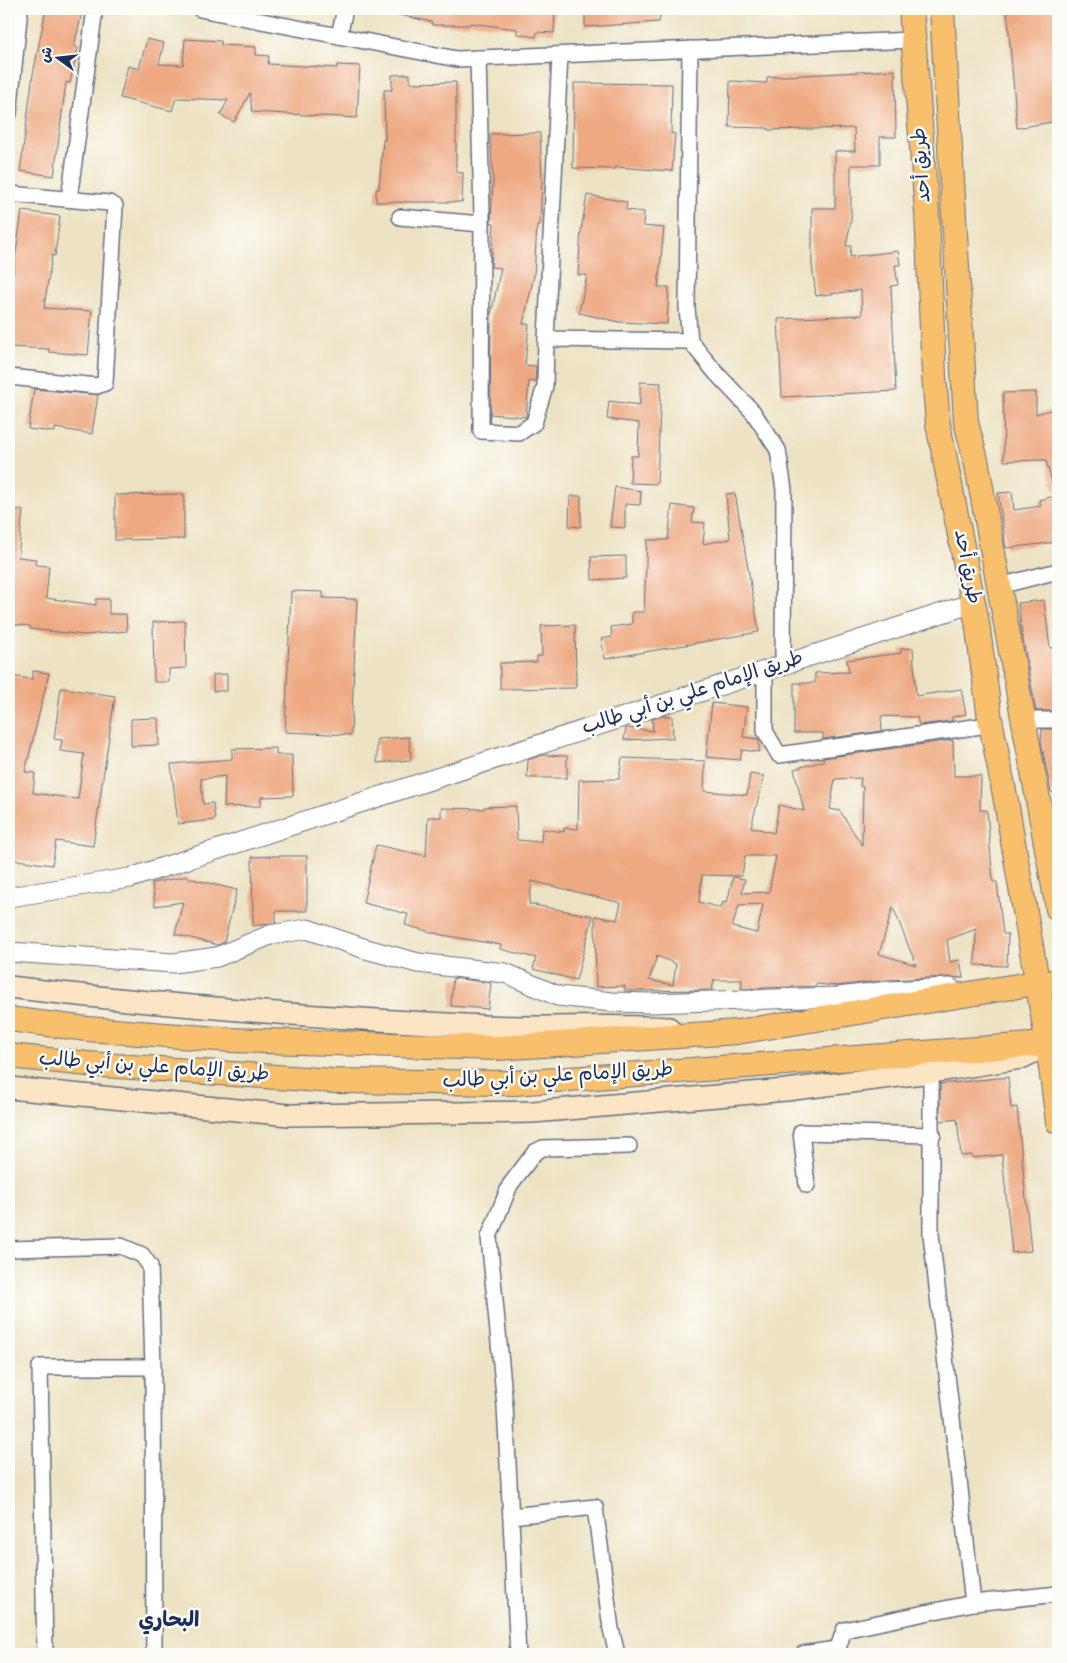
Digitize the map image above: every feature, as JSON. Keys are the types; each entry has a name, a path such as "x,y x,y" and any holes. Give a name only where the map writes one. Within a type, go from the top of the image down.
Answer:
{"main road":[{"name":"طريق أحد","path":"910,9 927,213 938,424 973,603 990,719 1006,802 1047,983 1058,1122"},
{"name":"طريق أحد","path":"942,9 966,422 999,586 1058,909"},
{"name":"طريق الإمام علي بن أبي طالب","path":"9,1019 87,1030 232,1040 497,1048 737,1032 1047,983"},
{"path":"9,987 99,998 366,1019 486,1026 641,1026 737,1032"},
{"name":"طريق الإمام علي بن أبي طالب","path":"9,1056 88,1064 334,1081 514,1083 1053,1044"},
{"path":"9,1088 289,1115 493,1114 786,1090 932,1072 1021,1058 1053,1044"}],"street":[{"path":"9,114 20,9"},
{"path":"69,199 95,9"},
{"path":"200,9 457,59 913,40"},
{"path":"340,36 345,9"},
{"path":"690,49 687,308 690,341 716,373 753,412 778,450 784,490 784,665"},
{"path":"478,58 482,224 481,431 520,432 534,423 545,386 560,55"},
{"path":"9,194 114,205 105,383 97,386 9,377"},
{"path":"400,218 482,224"},
{"path":"546,339 690,341"},
{"path":"999,586 1058,571"},
{"name":"طريق الإمام علي بن أبي طالب","path":"9,897 130,878 973,603"},
{"path":"765,671 765,731 779,755 981,726 990,719"},
{"path":"1024,720 1058,720"},
{"path":"9,952 174,963 217,957 270,935 307,929 366,949 418,962 504,974 558,996 612,1002 650,1003 860,996 889,991 1047,983"},
{"path":"932,1072 931,1234 973,1602"},
{"path":"807,1185 801,1132 933,1135"},
{"path":"518,1654 505,1406 489,1237 510,1185 535,1152 543,1148 629,1146"},
{"path":"9,1248 120,1246 142,1254 150,1266 153,1368 154,1654"},
{"path":"45,1654 40,1367 153,1368"},
{"path":"510,1516 595,1507 610,1629 617,1654"},
{"path":"802,1654 836,1652 844,1630 973,1602 1058,1594"}],"building":[{"path":"46,9 83,9 74,47 78,48 70,83 66,82 54,176 20,171 33,74"},
{"path":"395,9 555,9 554,33 537,32 536,37 517,34 517,29 470,23 469,25 432,25 432,22 394,14"},
{"path":"585,9 662,9 659,22 585,27"},
{"path":"1007,9 1058,9 1058,121 1017,128"},
{"path":"147,39 164,43 159,64 183,65 185,39 221,41 221,45 256,47 256,55 269,56 268,64 337,68 337,65 360,66 357,118 252,112 250,93 234,122 220,115 228,100 176,98 172,111 120,98 128,66 139,69"},
{"path":"895,70 896,137 880,137 880,165 851,165 851,221 846,246 851,246 850,257 898,251 900,265 895,265 898,285 891,286 896,391 782,397 778,319 862,315 861,290 816,296 812,265 812,208 835,208 835,151 855,151 854,128 768,130 768,128 729,127 730,81 767,83 767,77"},
{"path":"410,74 410,83 456,82 456,172 463,173 462,202 376,202 376,189 379,189 383,140 385,140 384,90 392,90 392,75"},
{"path":"574,83 672,84 671,133 675,134 672,171 615,167 615,169 573,168"},
{"path":"540,133 542,179 540,225 537,225 534,276 523,324 529,324 525,365 536,366 535,382 529,381 526,417 490,414 491,314 501,268 491,267 494,223 491,223 493,181 490,134"},
{"path":"587,195 627,202 626,210 644,212 643,226 664,228 658,287 669,287 667,324 619,322 579,313 587,275 578,275 581,230"},
{"path":"22,211 60,216 55,256 52,255 44,308 92,311 88,355 49,352 49,349 9,347 10,294"},
{"path":"640,382 661,383 657,484 630,483 631,456 638,456 639,423 607,419 609,401 640,405"},
{"path":"34,389 98,395 92,434 55,428 55,432 28,429"},
{"path":"1036,392 1036,414 1058,408 1058,490 1054,490 1046,460 1004,461 1003,393"},
{"path":"615,487 641,491 640,505 625,504 625,528 610,527"},
{"path":"1012,492 1014,510 1041,506 1039,500 1058,495 1058,542 1006,548 998,493"},
{"path":"735,493 759,632 605,659 601,639 612,637 611,627 632,624 632,612 644,612 647,540 668,540 672,505 694,508 692,522 705,523 703,544 730,539 726,494"},
{"path":"184,494 184,539 115,540 115,495"},
{"path":"570,496 581,496 581,527 569,526"},
{"path":"9,509 23,510 18,557 36,559 35,565 49,566 46,598 96,605 96,599 109,599 109,614 126,614 127,631 85,635 30,629 30,626 9,624"},
{"path":"626,556 626,578 592,580 591,557"},
{"path":"291,591 323,592 323,598 357,599 351,735 285,732"},
{"path":"1044,600 1050,648 1058,647 1058,711 1036,711 1021,628 1018,603"},
{"path":"185,621 186,668 169,669 169,682 154,682 153,622"},
{"path":"575,625 576,688 500,689 500,663 537,662 537,656 542,656 541,626"},
{"path":"913,648 916,696 961,689 966,714 952,717 952,721 919,725 917,717 881,716 882,731 823,739 823,733 794,733 794,683 815,683 815,673 849,672 847,660 901,653 901,649"},
{"path":"33,671 49,673 25,772 35,773 33,793 78,799 84,754 60,751 62,740 54,739 61,688 115,696 93,846 56,841 52,865 9,859 9,742 11,732 9,731 9,697 11,676 32,679"},
{"path":"227,674 227,691 213,691 213,675"},
{"path":"712,703 747,707 743,737 759,739 759,752 742,750 740,760 706,757"},
{"path":"672,716 673,738 624,740 626,728 653,731 652,719"},
{"path":"158,718 159,745 131,746 131,719"},
{"path":"1042,729 1058,729 1058,794 1051,792 1041,741"},
{"path":"409,737 411,760 377,763 377,739"},
{"path":"953,740 954,776 981,776 980,810 987,810 993,882 997,882 1003,934 1008,934 1007,966 975,965 976,929 947,940 950,962 960,960 963,978 888,980 837,986 816,984 816,986 741,989 742,980 714,980 712,990 625,991 625,986 596,987 595,916 617,920 621,903 532,881 529,904 593,916 576,980 533,969 536,958 500,949 501,945 442,935 405,925 408,914 363,903 376,845 426,856 428,817 441,817 441,808 484,809 484,807 516,806 517,840 541,842 542,829 564,832 564,828 578,829 579,780 619,779 622,758 705,761 704,791 747,795 750,774 764,776 751,827 774,833 779,805 804,811 794,769 823,761 823,758","holes":["861,778 860,786 863,787 862,845 840,811 830,809 835,779","745,856 776,856 769,892 742,893 745,879 733,877 727,903 723,902 721,908 699,902 702,875 742,876","763,904 757,933 732,927 739,905","893,907 916,965 879,954","657,956 676,964 673,985 649,980"]},
{"path":"276,748 276,755 292,755 293,796 261,797 261,806 224,807 225,776 201,779 203,804 213,803 215,820 178,824 171,764 232,759 232,749"},
{"path":"543,755 567,756 567,778 527,778 528,760"},
{"path":"307,856 307,911 276,911 276,923 253,926 252,857"},
{"path":"188,876 188,878 237,890 224,942 218,945 175,934 183,902 155,906 152,883"},
{"path":"453,978 491,983 488,1009 451,1006"},
{"path":"1008,1077 1011,1108 1017,1107 1031,1251 1012,1253 1002,1155 972,1158 972,1155 961,1156 957,1119 941,1121 940,1116 940,1084"}],"district":[{"name":"البحاري","path":"169,1622"}]}
